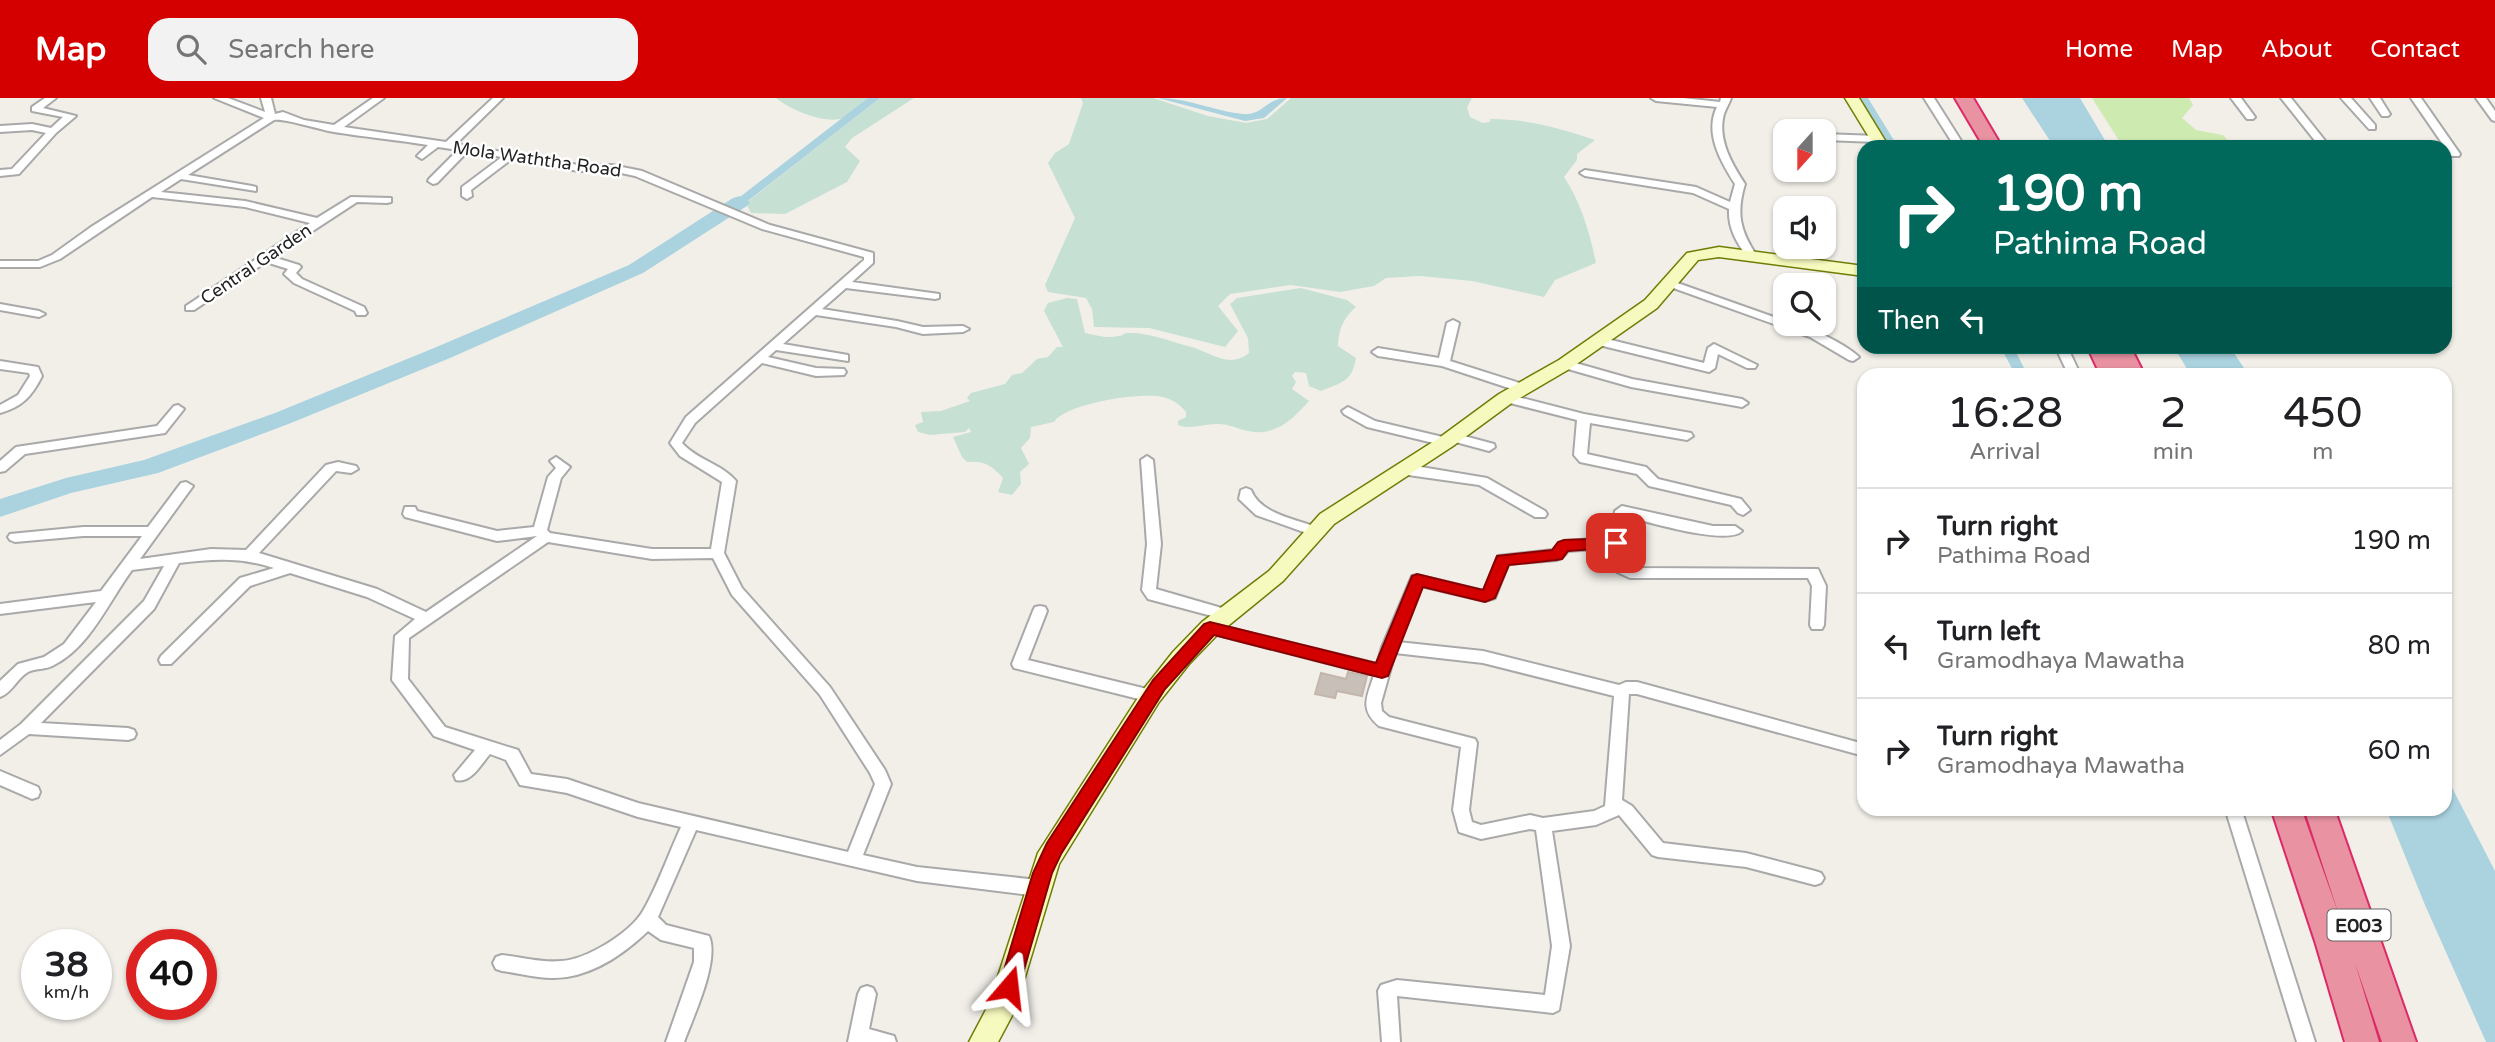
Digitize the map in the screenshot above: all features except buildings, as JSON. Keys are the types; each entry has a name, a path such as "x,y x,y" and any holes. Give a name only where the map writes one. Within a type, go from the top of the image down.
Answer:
{"highway":[{"path":"1964,98 1989,140"},
{"path":"1982,98 2007,140"},
{"name":"E003","path":"2289,816 2332,941 2362,1042"},
{"name":"E003","path":"2322,816 2399,1042"}],"street":[{"path":"0,173 15,172 53,131 71,116 35,109 51,98"},
{"name":"Mola Waththa Road","path":"219,98 271,118 283,115 302,123 334,129 511,155 578,168 612,168 638,173 727,212 811,241 869,255 869,261 815,311 690,420 676,443 680,452 714,469 729,481 717,553"},
{"path":"0,264 40,264 271,118 266,98"},
{"path":"334,129 379,98"},
{"path":"448,146 498,98"},
{"path":"1656,98 1725,101 1720,112 1720,147 1723,159 1740,184 1732,207 1738,236 1752,256"},
{"path":"1852,98 1878,140"},
{"path":"1929,98 1956,140"},
{"path":"2236,98 2250,117"},
{"path":"2286,98 2319,140"},
{"path":"2346,98 2372,127"},
{"path":"2375,98 2385,114"},
{"path":"2416,98 2445,140"},
{"path":"2481,98 2495,118"},
{"path":"0,129 32,127 53,131"},
{"path":"1836,138 1857,141"},
{"path":"422,156 435,144"},
{"path":"433,181 466,148"},
{"path":"2452,150 2455,154"},
{"path":"467,196 466,189 511,155"},
{"path":"1585,173 1696,190 1732,207"},
{"path":"178,176 252,189"},
{"name":"Central Garden","path":"151,194 244,204 319,222"},
{"path":"319,222 355,199 387,200"},
{"name":"Central Garden","path":"190,308 319,222"},
{"path":"983,1042 1009,987 1038,888 1054,849 1151,696 1168,672 1210,628 1276,576 1315,531 1343,508 1449,440 1514,393 1565,364 1651,304 1689,259 1699,253 1718,252 1857,270"},
{"path":"264,258 295,267 290,274 298,281 360,309 361,313"},
{"path":"1669,283 1814,335 1853,357"},
{"path":"844,284 935,296"},
{"path":"0,307 39,314"},
{"path":"815,311 897,324 923,331 962,329"},
{"path":"1444,363 1453,323"},
{"path":"1599,341 1709,368 1714,348 1751,365"},
{"path":"776,346 844,358"},
{"path":"1378,352 1444,363 1514,393 1584,418 1687,436"},
{"path":"761,359 816,372 840,372"},
{"path":"1565,364 1631,383 1742,403"},
{"path":"0,365 34,370 36,376 27,393 15,406 0,409"},
{"path":"0,468 21,450 161,430 178,409"},
{"path":"1348,411 1371,424 1489,447"},
{"path":"1584,418 1580,455 1584,459 1641,470 1654,483 1736,502 1743,510"},
{"path":"1147,460 1154,544 1149,590 1153,595 1227,615"},
{"path":"556,461 564,467 555,477 543,534 402,636 400,680 439,732 512,755 526,780 567,786 638,810 917,874 1038,888"},
{"path":"249,555 331,468 338,466 351,469"},
{"path":"1398,471 1415,470 1482,481 1541,514"},
{"path":"0,691 23,668 48,662 69,648 186,486"},
{"path":"1246,492 1246,499 1261,512 1315,531"},
{"path":"410,510 411,514 497,536 543,534 627,554 717,553 737,591 825,691 877,770 883,784 853,860"},
{"path":"1735,531 1713,531 1622,511 1616,543 1622,568 1630,573 1813,573 1819,586 1816,625"},
{"path":"15,537 60,532 152,531"},
{"path":"1616,543 1564,546 1556,555 1503,560 1490,594 1485,596 1417,580 1389,647 1373,703 1375,714 1384,722 1469,743 1461,810 1465,827 1481,832 1530,822 1543,825 1595,818 1613,810 1622,692 1626,688 1637,688 1857,748"},
{"path":"126,566 211,554 249,555 372,593 428,619"},
{"path":"0,749 26,728 149,605 175,558"},
{"path":"166,660 245,582 289,568"},
{"path":"0,609 105,596"},
{"path":"1040,611 1019,664 1151,696"},
{"path":"1210,628 1382,671"},
{"path":"1389,647 1483,657 1622,692"},
{"path":"26,728 128,734"},
{"path":"462,775 486,748"},
{"path":"0,778 32,792"},
{"path":"1615,804 1626,811 1658,850 1746,860 1815,878"},
{"path":"2235,816 2306,1042"},
{"path":"502,963 555,971 590,962 625,943 648,919 691,822"},
{"path":"1391,1042 1387,991 1397,988 1553,1004 1561,946 1543,825"},
{"path":"648,919 661,932 703,942 703,962 675,1042"},
{"path":"867,994 859,1039 887,1042"}],"green space":[{"path":"776,98 868,98 846,117 829,120 800,112"},
{"path":"880,98 914,98 852,138 845,147 860,161 847,182 785,214 751,213 746,203"},
{"path":"1081,98 1153,98 1208,116 1246,123 1267,119 1291,98 1472,98 1467,107 1470,117 1483,123 1490,122 1490,119 1530,122 1595,140 1577,154 1577,160 1564,177 1584,218 1596,263 1555,280 1544,297 1472,281 1420,276 1386,278 1374,286 1340,292 1291,285 1230,294 1218,306 1238,331 1225,347 1149,328 1094,327 1092,309 1086,298 1048,292 1045,285 1075,218 1048,163 1055,153 1069,144 1083,103"},
{"path":"2092,98 2189,98 2193,105 2182,118 2196,130 2223,135 2228,140 2119,140"},
{"path":"1301,288 1347,300 1356,307 1343,324 1338,346 1356,358 1349,377 1321,391 1309,386 1306,373 1295,372 1292,376 1296,382 1292,389 1309,401 1290,420 1275,429 1258,432 1220,424 1192,427 1178,425 1178,421 1186,417 1186,412 1170,399 1163,397 1139,396 1088,404 1061,415 1054,422 1031,427 1030,438 1021,448 1029,464 1020,472 1021,484 1012,495 998,492 1003,478 991,467 979,462 967,462 962,457 953,437 971,432 969,428 965,432 930,435 918,432 915,425 923,422 921,412 941,411 970,401 967,398 971,393 1005,384 1012,375 1022,373 1037,359 1048,357 1057,347 1063,347 1044,311 1048,303 1067,298 1077,299 1085,333 1110,337 1128,333 1143,334 1196,348 1226,360 1234,360 1249,353 1248,338 1230,304 1237,298"}],"water":[{"path":"2022,98 2080,98 2105,140 2049,140"},
{"path":"2178,354 2235,354 2244,368 2186,368"},
{"path":"2452,788 2495,871 2495,1042 2486,1042 2389,816 2452,816"}],"waterway":[{"path":"740,202 875,98"},
{"path":"1163,98 1245,118 1260,116 1282,98"},
{"path":"1863,98 1888,140"},
{"path":"0,508 66,486 149,467 283,418 442,353 636,269 740,202"},
{"path":"2010,354 2018,368"}],"route":[{"path":"1009,987 1047,861 1168,672 1210,628 1382,671 1417,580 1485,596 1490,594 1503,560 1556,555 1564,546 1616,543"}]}
